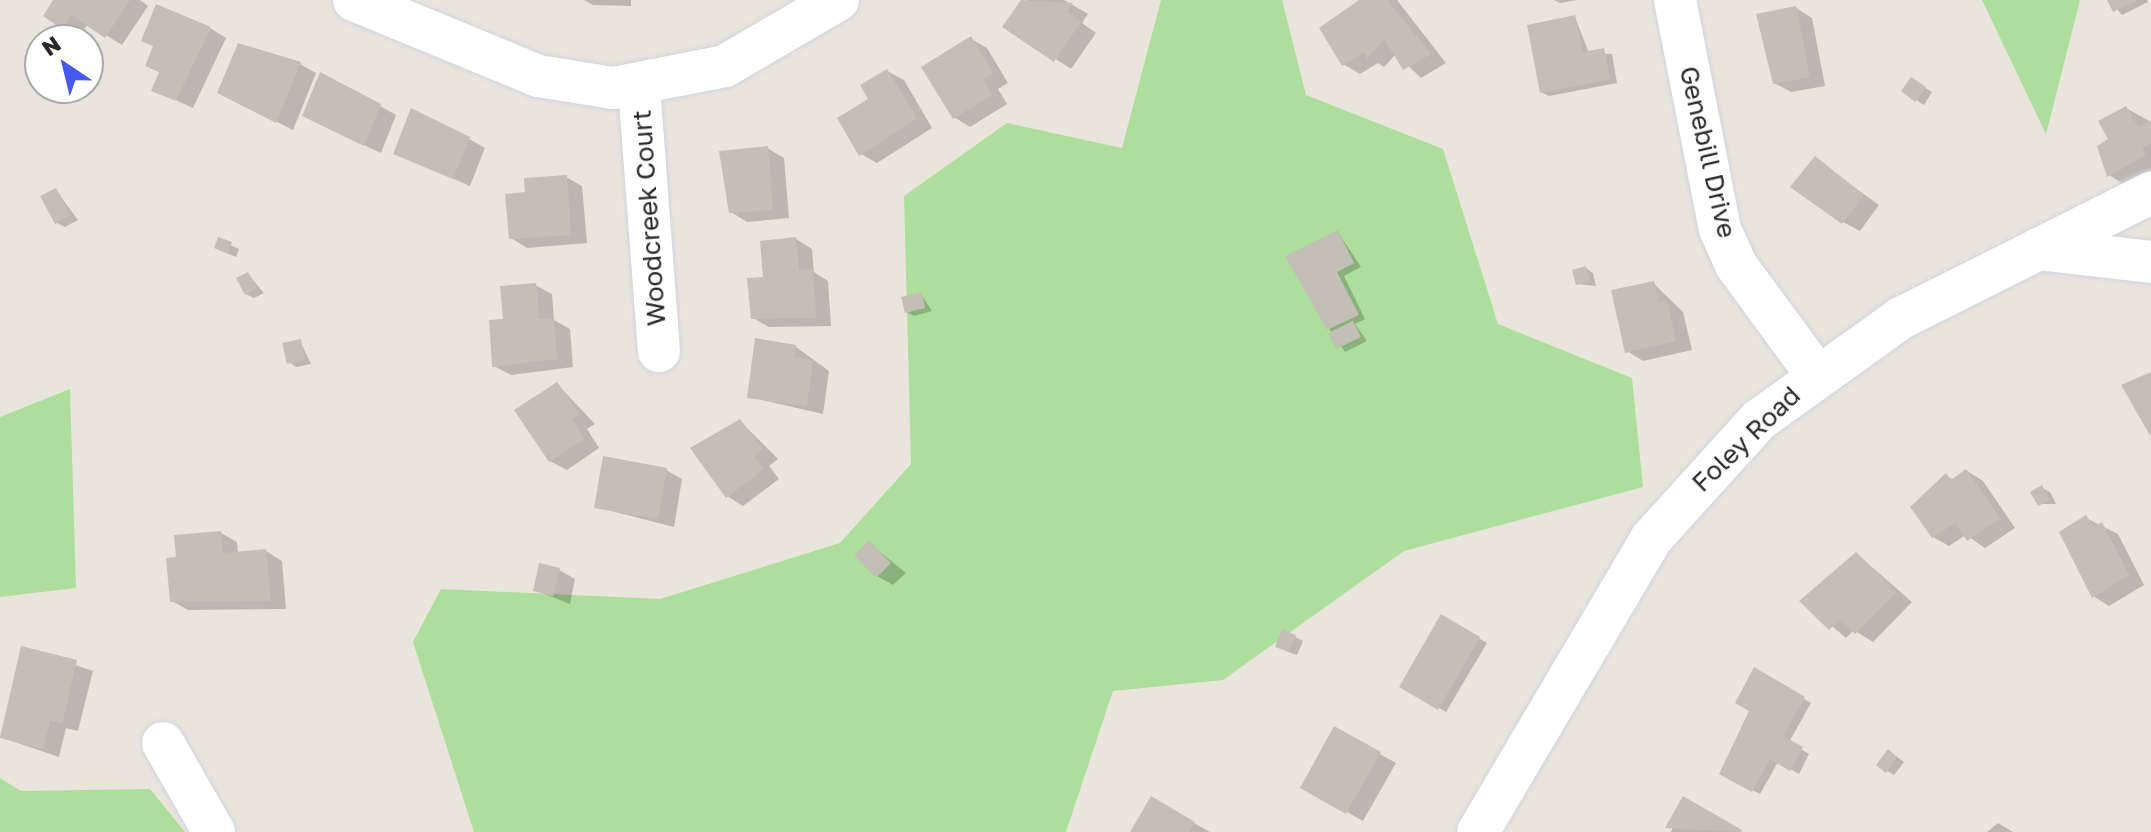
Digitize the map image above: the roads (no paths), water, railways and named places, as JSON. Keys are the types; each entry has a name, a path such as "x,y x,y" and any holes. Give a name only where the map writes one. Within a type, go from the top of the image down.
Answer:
{"street":[{"path":"354,0 538,76 575,85 639,86 725,66 838,0"},
{"name":"Genebill Drive","path":"1675,0 1720,229 1736,265 1816,374"},
{"name":"Woodcreek Court","path":"639,86 659,351"},
{"name":"Foley Road","path":"1478,832 1651,539 1759,420 1816,374 1901,318 2151,193"},
{"path":"2039,249 2151,262"},
{"path":"163,743 214,832"}]}
